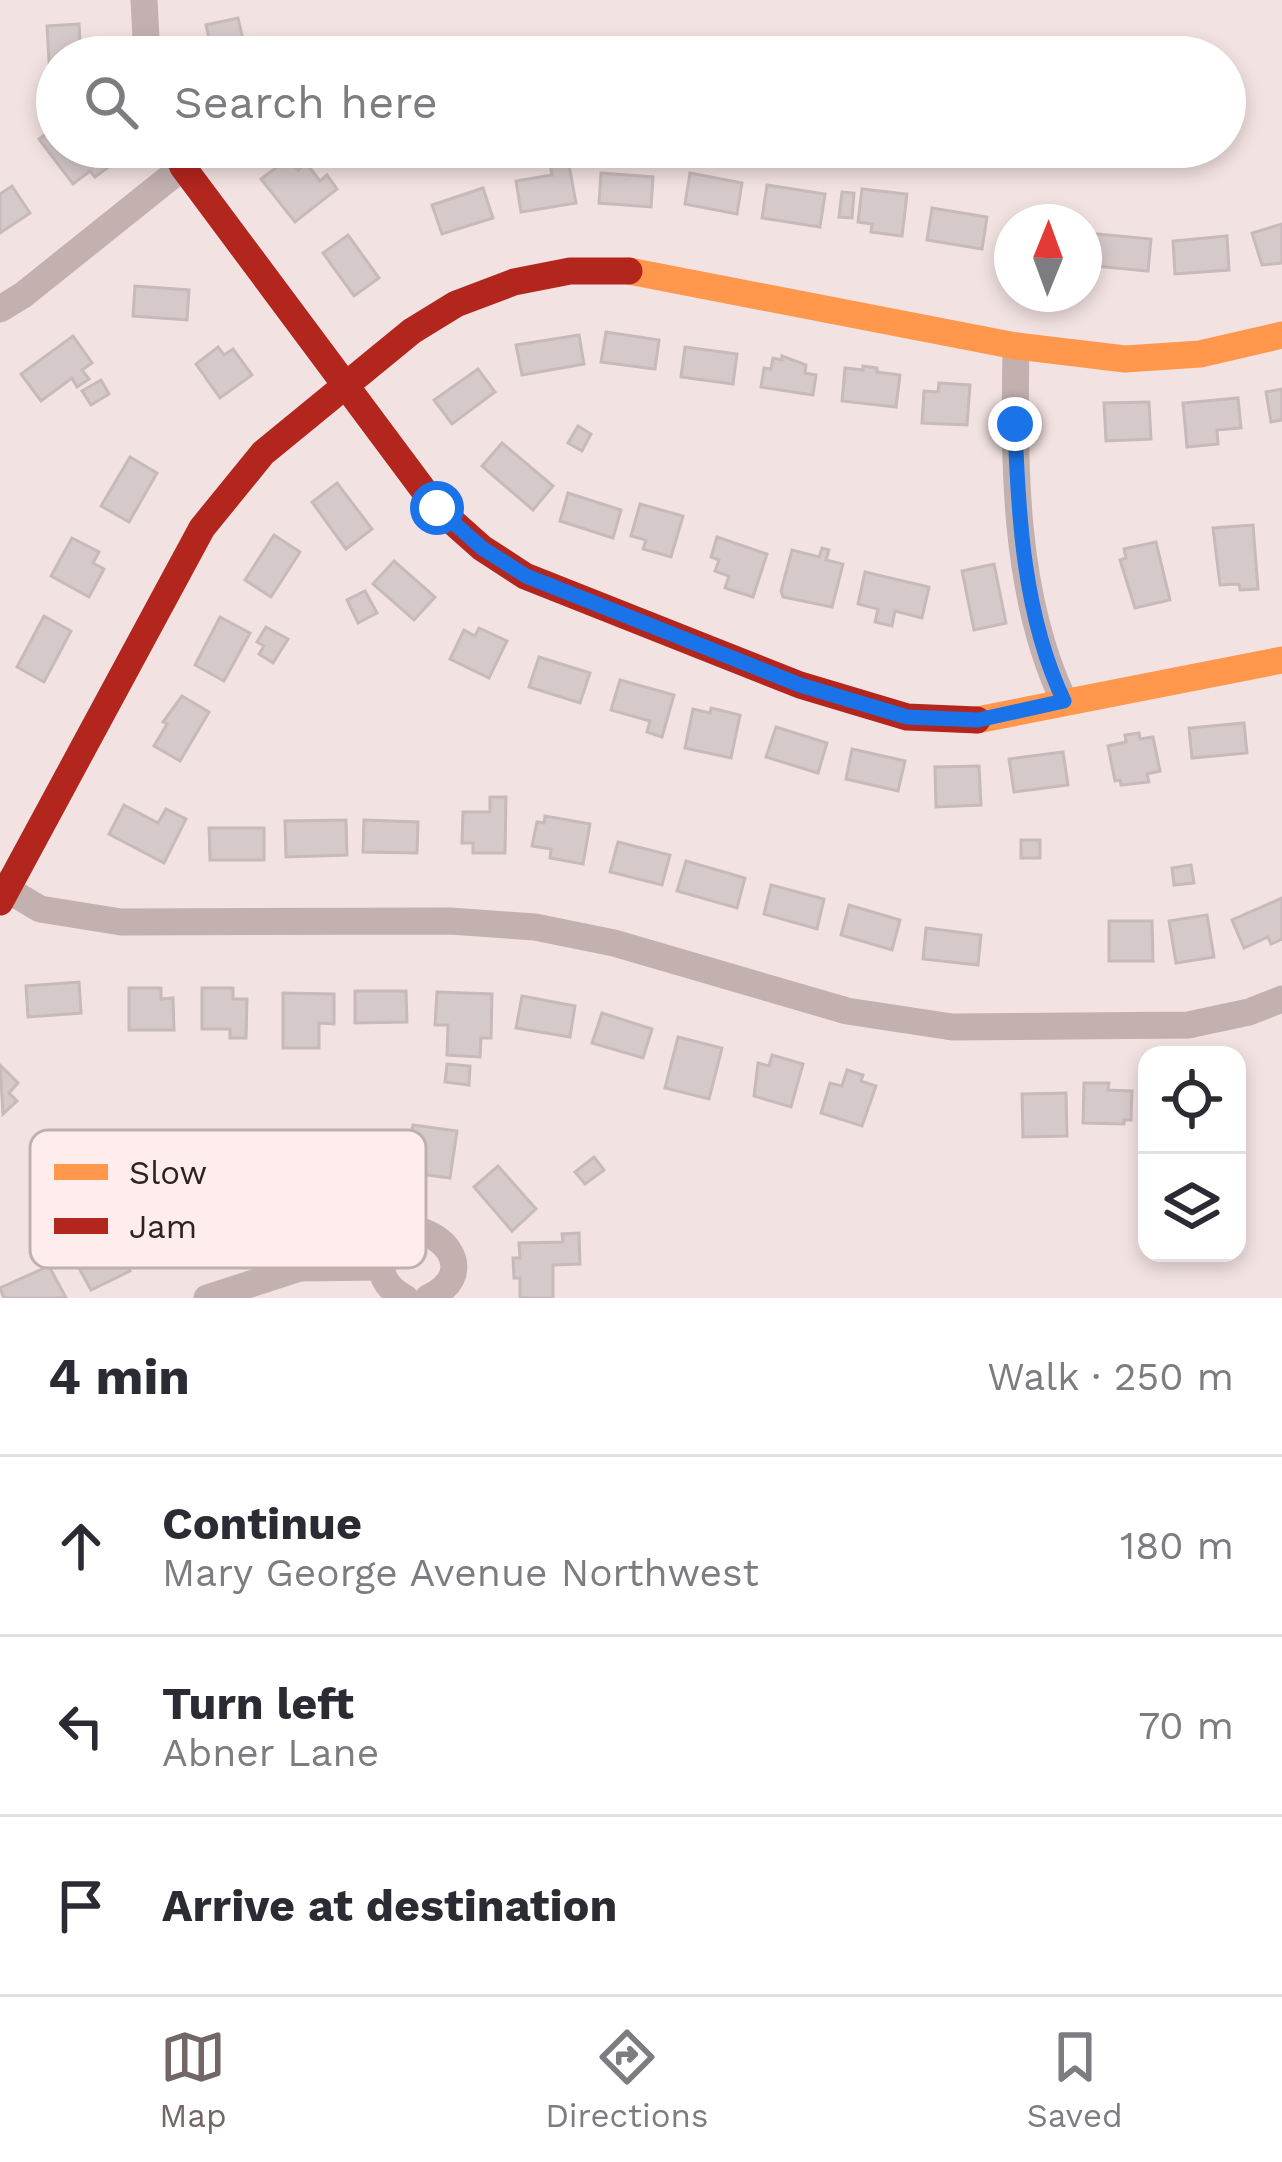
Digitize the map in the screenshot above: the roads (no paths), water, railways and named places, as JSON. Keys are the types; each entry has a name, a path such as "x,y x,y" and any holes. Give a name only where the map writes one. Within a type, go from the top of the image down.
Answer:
{"street":[{"path":"144,0 146,36"},
{"path":"0,309 23,296 167,168"},
{"path":"187,168 342,386 437,508 482,548 526,576 800,685 907,717 978,720 1282,660"},
{"path":"1282,335 1200,354 1126,358 1016,346 643,271 570,271 514,282 456,304 412,331 263,453 202,528 2,892 40,909 122,922 450,921 535,927 614,944 847,1011 952,1027 1188,1025 1249,1012 1282,999"},
{"path":"1016,346 1015,424 1023,535 1046,662 1064,701"},
{"path":"426,1232 445,1244 452,1264 445,1286 428,1298"},
{"path":"207,1298 260,1288 300,1268"},
{"path":"381,1268 391,1289 405,1298"}]}
